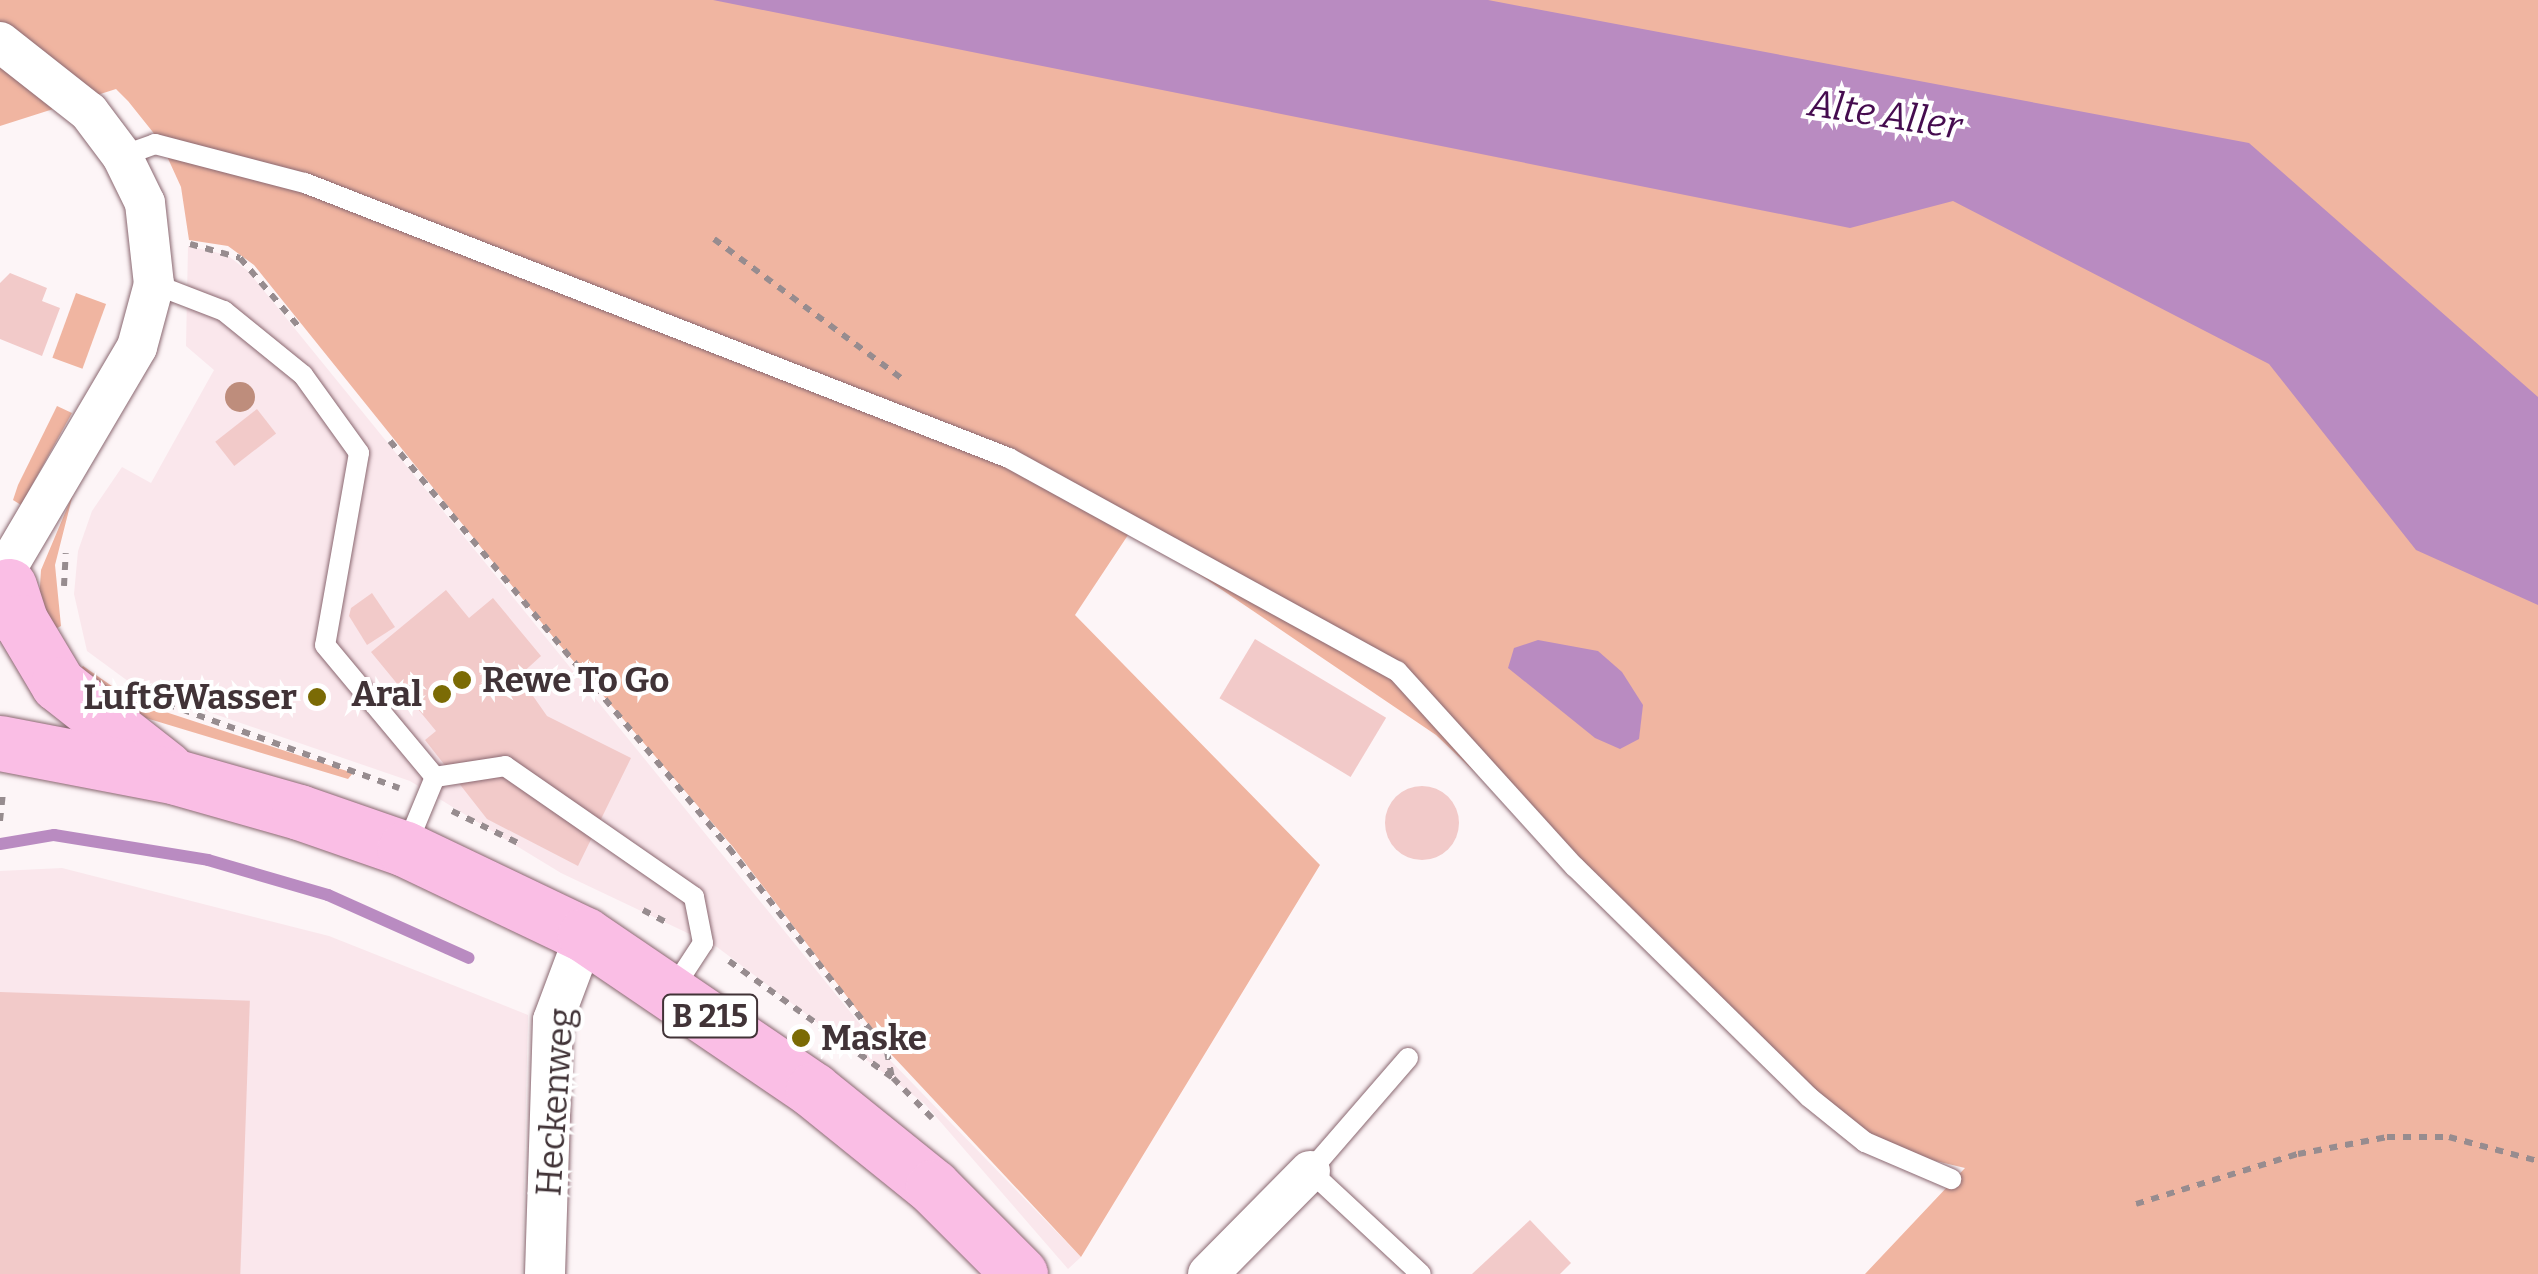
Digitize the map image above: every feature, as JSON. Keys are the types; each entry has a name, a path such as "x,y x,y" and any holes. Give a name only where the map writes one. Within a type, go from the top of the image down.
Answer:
{"main road":[{"path":"6,586 20,622 58,684 176,777"},
{"name":"B 215","path":"0,743 176,777 405,849 585,936 673,990 830,1104 933,1188 1020,1274"}],"street":[{"path":"0,42 89,112 122,156 145,203 154,284 136,347 6,586"},
{"name":"Heckenweg","path":"545,1274 553,1020 585,936"},
{"path":"1208,1274 1310,1171"}],"lane":[{"path":"122,156 154,144 305,183 1010,458 1397,671 1588,880 1808,1096 1865,1142 1951,1180"},
{"path":"154,284 224,311 304,375 358,453 325,645 435,777"},
{"path":"435,777 505,766 694,897 702,943 673,990"},
{"path":"405,849 435,777"},
{"path":"1408,1058 1310,1171 1421,1274"}],"path":[{"path":"714,239 916,389"},
{"path":"185,243 240,258 311,343"},
{"path":"384,433 741,864 887,1052 893,1078"},
{"path":"0,807 0,821"},
{"path":"2136,1204 2298,1154 2386,1137 2448,1137 2538,1161"}],"shaded area":[{"path":"0,0 2538,0 2538,1274 1865,1274 1965,1168 1865,1144 1436,735 1132,529 1075,615 1320,865 1081,1257 890,1053 733,847 558,643 254,265 228,246 189,240 181,187 160,141 128,101 116,89 0,126"},
{"path":"188,246 227,255 248,271 886,1056 1081,1257 1068,1269 925,1104 717,947 561,873 410,781 136,687 87,651 74,594 78,551 92,511 122,467 151,483 214,370 186,346"},
{"path":"76,293 106,304 82,369 52,358"},
{"path":"57,406 72,413 21,505 13,500 18,485"},
{"path":"73,494 55,565 61,626 48,633 39,603 41,570"},
{"path":"83,666 135,702 353,773 348,779 126,712 74,677"},
{"path":"62,868 329,936 528,1015 522,1274 0,1274 0,871"}],"water":[{"name":"Alte Aller","path":"713,0 1488,0 2249,143 2538,397 2538,605 2416,550 2269,364 1953,201 1850,228"},
{"path":"1538,640 1598,651 1622,672 1643,705 1639,739 1620,749 1595,738 1508,668 1514,648"}],"building":[{"path":"10,273 47,288 42,301 60,308 42,356 0,339 0,283"},
{"path":"257,409 276,433 234,466 215,442"},
{"path":"446,590 469,618 493,598 541,656 519,676 547,716 631,758 578,866 487,819 425,740 436,731 371,652"},
{"path":"372,593 395,627 367,645 349,616 351,608"},
{"path":"1255,639 1386,718 1351,777 1219,698"},
{"path":"1422,786 1448,797 1459,823 1448,849 1422,860 1396,849 1385,823 1396,797"},
{"path":"0,992 250,1001 240,1274 0,1274"},
{"path":"1530,1220 1571,1263 1560,1274 1472,1274"}],"waterway":[{"path":"0,844 54,835 208,860 328,895 469,958"}],"place":[{"name":"Rewe To Go","path":"462,680"},
{"name":"Aral","path":"442,694"},
{"name":"Luft&Wasser","path":"317,697"},
{"name":"Maske","path":"801,1038"}]}
